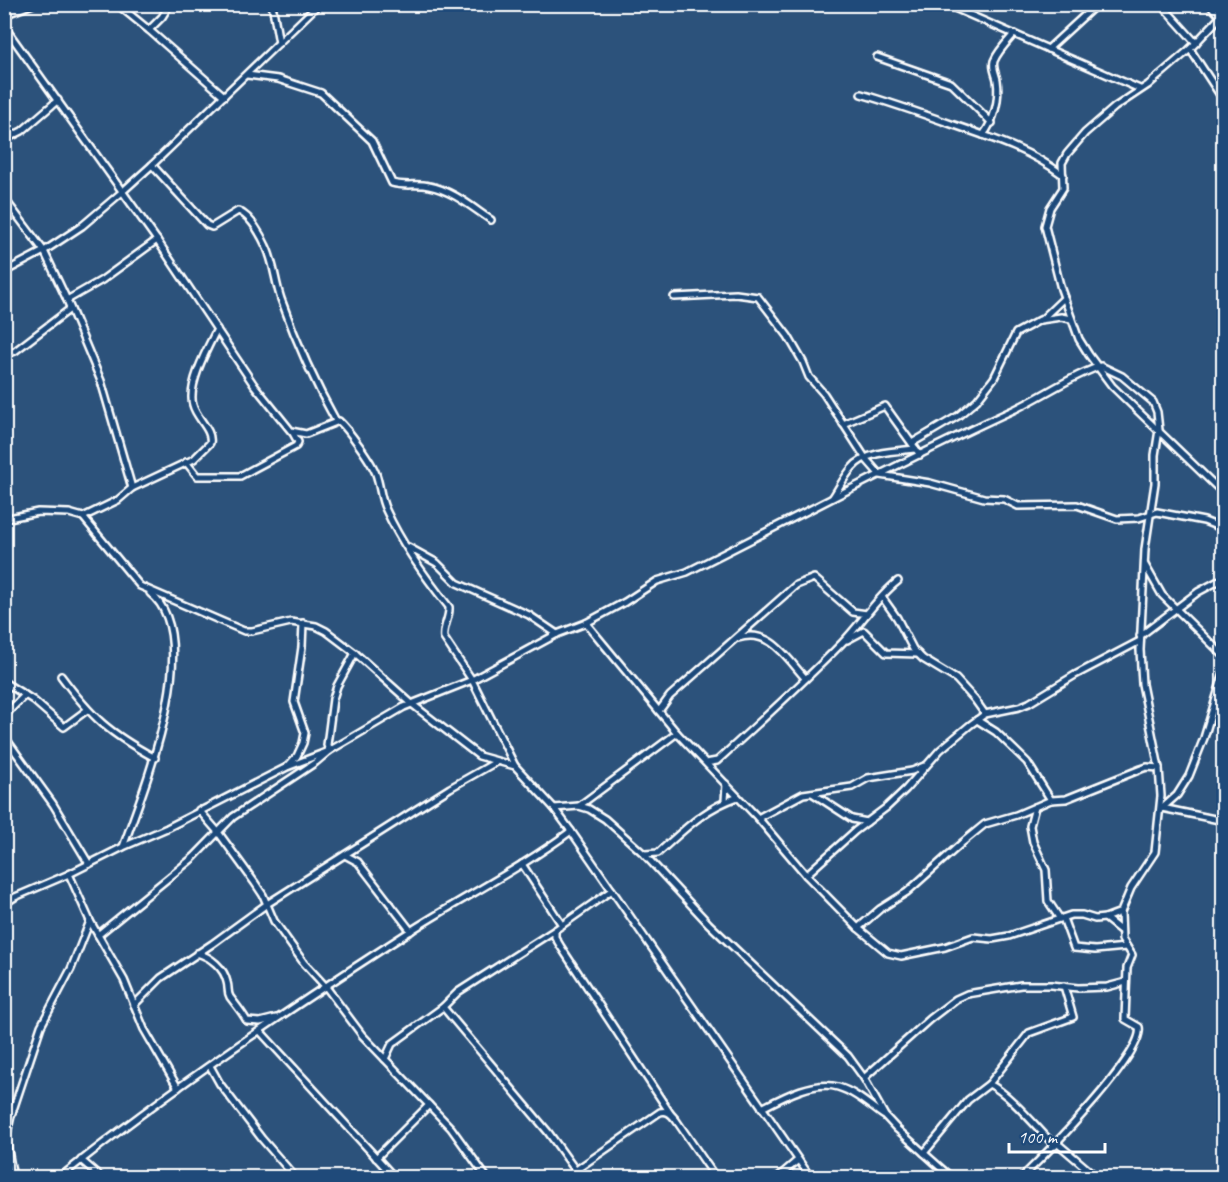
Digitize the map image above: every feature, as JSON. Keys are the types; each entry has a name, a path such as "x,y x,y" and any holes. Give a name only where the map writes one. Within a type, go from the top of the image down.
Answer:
{"street":[{"path":"4,15 33,4"},
{"path":"117,4 224,96"},
{"path":"149,30 162,17 170,4"},
{"path":"272,4 279,44"},
{"path":"4,272 44,251 82,226 122,192 319,4"},
{"path":"945,4 1140,89"},
{"path":"1048,49 1097,4"},
{"path":"1161,4 1196,43"},
{"path":"1209,4 1222,17 1190,49 1148,85 1115,107 1085,133 1063,160 1063,188 1050,208 1045,226 1071,319 1097,367 1112,386 1224,494"},
{"path":"4,26 157,240 254,385 298,442 296,446 240,476 197,476 186,462"},
{"path":"983,135 992,123 997,85 994,62 1014,34"},
{"path":"1190,49 1224,101"},
{"path":"877,57 951,83 992,123"},
{"path":"246,75 278,79 321,93 372,141 392,183 401,186 438,188 491,220"},
{"path":"861,94 913,110 1033,155 1063,175"},
{"path":"4,140 22,131 58,100"},
{"path":"152,165 207,225 212,227 238,211 252,222 267,248 274,278 299,346 336,421"},
{"path":"4,198 44,251 67,300 101,381 132,488"},
{"path":"67,300 102,280 157,240"},
{"path":"674,297 726,294 758,297 788,336 809,377 824,394 866,459 880,475 930,483 984,498 1004,499 1018,506 1077,505 1112,519 1134,519 1151,512 1167,513 1204,521 1224,529"},
{"path":"1040,320 1064,298"},
{"path":"4,355 15,351 70,309"},
{"path":"912,443 958,416 977,400 994,378 1013,337 1021,329 1040,320 1060,317 1071,319"},
{"path":"83,517 118,500 132,488 199,455 211,440 194,409 192,397 199,368 217,329"},
{"path":"98,935 194,857 233,817 329,751 387,716 472,680 556,634 586,623 657,581 687,572 880,475 918,452 1029,403 1101,366 1122,375 1153,402 1157,411 1159,430 1151,512 1144,549 1140,639 1142,684 1158,759 1161,809 1155,852 1131,888 1120,912 1120,930 1126,947 1132,955 1127,968 1125,1019 1140,1029 1135,1044 1122,1066 1056,1144 1021,1178"},
{"path":"843,423 885,406 918,452"},
{"path":"291,431 306,434 336,421 341,422 375,470 385,508 406,546 449,607 444,638 472,680 515,766 554,808 571,831 811,1178"},
{"path":"833,499 853,466 889,451 918,452"},
{"path":"4,519 38,512 69,513 83,517 134,580 161,603 171,625 172,677 155,758 123,847"},
{"path":"406,546 437,563 457,583 529,615 556,634"},
{"path":"1145,564 1158,590 1224,656"},
{"path":"659,711 670,696 796,585 811,578 817,579 853,612 867,614"},
{"path":"806,875 906,789 940,750 977,720 986,714 1019,707 1140,639 1177,608 1209,585 1224,578"},
{"path":"714,772 717,761 844,641 898,581"},
{"path":"146,590 244,631 283,622 316,626 355,653 412,704 479,756 515,766"},
{"path":"882,597 897,618 909,645 918,654 956,679 986,714"},
{"path":"287,767 297,756 305,733 294,702 303,623"},
{"path":"586,623 677,733 758,818 806,875 858,928 888,952 901,956 945,947 976,936 987,939 1009,936 1061,919 1082,915 1095,919 1105,918 1120,912"},
{"path":"844,641 864,631 886,653 918,654"},
{"path":"736,639 754,635 766,639 805,678"},
{"path":"329,751 327,745 333,699 337,686 355,653"},
{"path":"1161,809 1177,795 1189,776 1204,738 1224,672"},
{"path":"62,676 87,710 110,732 155,758"},
{"path":"4,682 25,695 64,727 87,710"},
{"path":"4,716 25,695"},
{"path":"977,720 996,732 1027,762 1051,800"},
{"path":"579,806 677,733"},
{"path":"4,736 53,804 88,864"},
{"path":"4,904 167,828 287,767 329,751"},
{"path":"858,928 880,909 907,892 978,829 991,821 1008,818 1051,800 1066,799 1147,767 1158,759"},
{"path":"706,763 717,761"},
{"path":"134,1005 161,978 267,904 450,788 496,762"},
{"path":"758,818 799,796 852,787 868,778 912,771 926,766"},
{"path":"1147,767 1159,768"},
{"path":"725,801 726,784"},
{"path":"812,792 852,819 862,822 869,821"},
{"path":"643,853 649,855 658,853 692,821 725,801 738,797"},
{"path":"554,808 579,806 589,809 605,819 643,853 709,924 848,1056 864,1078 885,1116"},
{"path":"1035,807 1030,826 1033,842 1046,870 1048,900 1061,919 1074,948 1095,950 1126,947"},
{"path":"1161,809 1224,821"},
{"path":"199,810 218,832 255,884 274,921 304,963 326,987 351,1022 451,1128 487,1178"},
{"path":"59,1178 122,1127 279,1017 571,831"},
{"path":"345,855 358,862 411,931"},
{"path":"522,864 562,925"},
{"path":"69,874 90,921 124,980 144,1029 178,1088"},
{"path":"385,1059 392,1044 443,1007 468,985 555,930 612,890"},
{"path":"1105,918 1120,930"},
{"path":"13,1178 5,1138 6,1128 36,1036 71,969 90,921"},
{"path":"555,930 557,941 670,1113 690,1137 716,1178"},
{"path":"197,953 207,956 219,967 227,982 228,993 239,1006 247,1021 260,1022 279,1017"},
{"path":"864,1078 930,1019 962,996 1021,985 1078,988 1107,987 1126,982"},
{"path":"924,1153 968,1100 989,1084 1029,1033 1073,1017 1064,986"},
{"path":"443,1007 548,1132 581,1178"},
{"path":"260,1031 394,1178"},
{"path":"210,1066 220,1084 262,1139 296,1178"},
{"path":"989,1084 1098,1178"},
{"path":"762,1107 800,1091 831,1086 847,1090 885,1116 952,1178"},
{"path":"376,1158 429,1105"},
{"path":"576,1170 660,1112 670,1113"},
{"path":"81,1160 102,1178"},
{"path":"777,1178 798,1160"}]}
